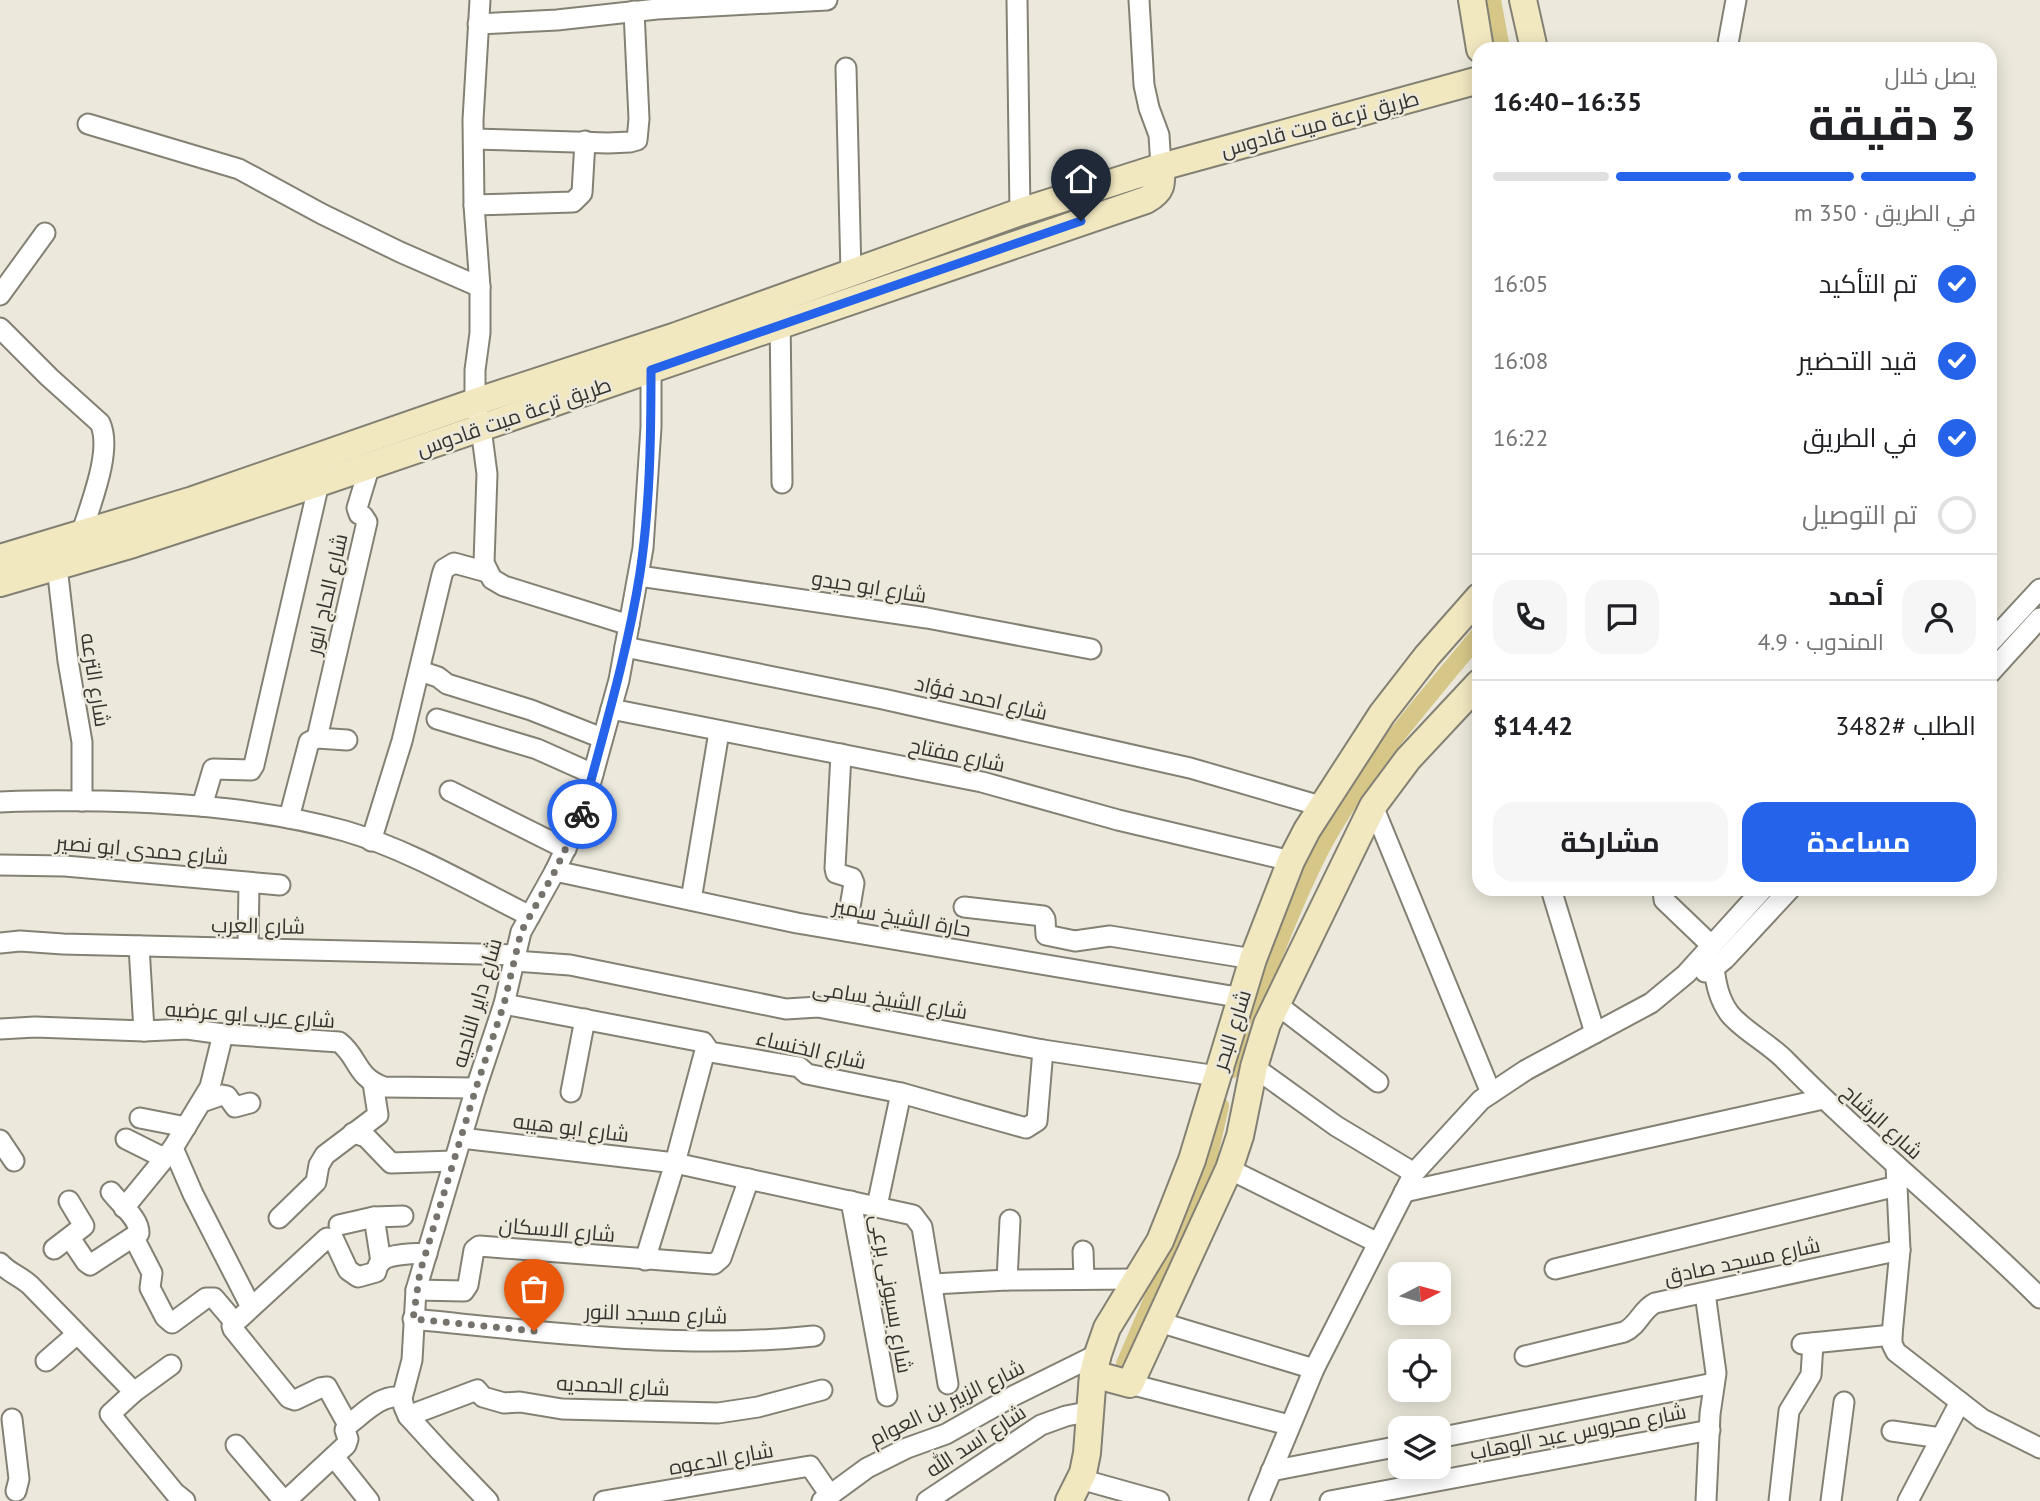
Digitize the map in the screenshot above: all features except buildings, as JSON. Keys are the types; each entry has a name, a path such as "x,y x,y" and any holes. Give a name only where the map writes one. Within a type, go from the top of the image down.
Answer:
{"street":[{"path":"480,0 474,71 474,205 480,287 480,333 474,370 475,402 486,474 484,563 492,579 504,586 629,625"},
{"path":"478,24 557,20 634,11 827,0"},
{"path":"1017,0 1020,212"},
{"path":"1139,0 1144,85 1159,135 1161,167"},
{"path":"1472,0 1479,42"},
{"path":"1523,0 1532,42"},
{"path":"1728,42 1737,0"},
{"path":"474,139 637,140 639,119 635,80 634,11"},
{"path":"846,68 851,273"},
{"name":"طريق ترعة ميت قادوس","path":"0,558 85,544 319,483 651,370 678,348 780,298 1020,212 1161,167 1472,82"},
{"path":"88,124 239,169 400,253 480,287"},
{"path":"474,205 573,202 582,193 585,141"},
{"name":"طريق ترعة ميت قادوس","path":"0,583 57,567 85,544 193,500 475,402 678,348 780,325 1146,200 1158,193 1162,186 1161,167"},
{"path":"0,295 45,233"},
{"path":"780,298 782,483"},
{"path":"0,328 100,423 103,430 100,471 85,544"},
{"name":"شارع داير الناحيه","path":"405,1407 416,1290 504,1004 521,932 555,871 582,814 611,709 639,576 649,474 651,370"},
{"name":"شارع الحاج انور","path":"289,818 307,746 317,738 367,522 357,508 370,465"},
{"path":"202,806 213,769 244,771 251,770 254,765 319,483"},
{"path":"371,841 402,741 444,569 454,563 487,572"},
{"name":"شارع الترعه","path":"57,567 68,661 82,742 82,801"},
{"name":"شارع ابو حيدو","path":"639,576 927,618 1091,649"},
{"path":"1997,635 2040,589"},
{"name":"شارع البحر","path":"1130,1384 1159,1322 1191,1213 1192,1160 1253,960 1290,860 1382,714 1427,656 1472,605"},
{"path":"1997,665 2040,618"},
{"name":"شارع احمد فؤاد","path":"625,647 883,699 1190,768 1324,807"},
{"path":"420,671 438,677 447,684 531,710 602,738"},
{"name":"شارع البحر","path":"1074,1490 1087,1453 1095,1364 1107,1328 1160,1241 1191,1213 1229,1170 1254,1068 1275,1003 1373,806 1408,759 1472,690"},
{"name":"شارع مفتاح","path":"611,709 982,782 1118,820 1290,860"},
{"path":"437,719 537,750 593,774"},
{"path":"691,900 719,732"},
{"path":"317,738 347,740"},
{"path":"841,754 836,872 852,878 854,884 846,931"},
{"path":"450,792 566,849"},
{"path":"0,802 82,801 202,806 289,818 347,832 401,852 530,916"},
{"path":"1373,806 1491,1093"},
{"name":"شارع حمدى ابو نصير","path":"0,865 65,866 281,885"},
{"name":"حارة الشيخ سمير","path":"555,871 846,931 1243,998"},
{"path":"248,948 249,883"},
{"path":"1553,896 1595,1033"},
{"path":"1664,896 1664,900 1711,945"},
{"path":"1259,1501 1314,1369 1414,1173 1481,1100 1526,1070 1651,1003 1686,974 1756,896"},
{"path":"1686,974 1701,973 1714,968 1783,896"},
{"path":"964,907 1043,916 1046,935 1069,940 1110,936 1253,960"},
{"name":"شارع العرب","path":"0,943 20,941 515,958"},
{"path":"139,946 144,1031"},
{"name":"شارع الشيخ سامى","path":"515,958 570,965 786,1009 818,1007 1043,1050 1217,1076"},
{"name":"شارع الرشاح","path":"1714,968 1721,1001 1730,1016 1770,1046 1823,1099 1982,1241 2040,1298"},
{"path":"1275,1003 1378,1082"},
{"name":"شارع الخنساء","path":"504,1004 702,1042 710,1052 799,1067 807,1074 901,1093 1026,1128 1037,1121 1043,1050"},
{"path":"571,1092 585,1019"},
{"name":"شارع عرب ابو عرضيه","path":"0,1029 187,1029 339,1042 365,1077 373,1083"},
{"path":"124,1208 168,1153 202,1102 210,1087 223,1034"},
{"path":"645,1260 675,1163 706,1047"},
{"path":"1254,1068 1336,1126 1414,1173"},
{"path":"279,1218 316,1182 319,1165 325,1155 378,1115 373,1083 384,1087 476,1088"},
{"path":"877,1206 901,1093"},
{"path":"202,1102 222,1095 227,1096 235,1107 250,1103"},
{"path":"1404,1192 1823,1099"},
{"path":"140,1118 186,1128"},
{"path":"353,1133 366,1137 390,1163 454,1161"},
{"name":"شارع ابو هيبه","path":"461,1138 675,1163"},
{"path":"125,1139 168,1153 193,1194 251,1307"},
{"path":"0,1140 14,1161"},
{"path":"675,1163 908,1213 919,1220 933,1284 948,1384"},
{"path":"1896,1165 1900,1250 1892,1335 1896,1352 1982,1419 2005,1433 2040,1448"},
{"path":"1229,1170 1378,1243"},
{"name":"شارع الاسكان","path":"416,1290 464,1291 468,1285 474,1250 479,1246 709,1265 718,1262 722,1258 749,1179"},
{"path":"1555,1269 1897,1186"},
{"path":"69,1201 84,1226 62,1244 90,1265 139,1233 140,1228 134,1217 111,1192"},
{"name":"شارع بسيونى برعى","path":"851,1200 887,1396"},
{"path":"340,1226 374,1217 403,1216"},
{"path":"234,1320 239,1319 327,1238 334,1240 352,1275 358,1277 376,1272 381,1262 374,1217"},
{"path":"1007,1280 1010,1220"},
{"path":"134,1238 152,1273 150,1288 168,1320 172,1323 211,1297 215,1298 234,1320"},
{"name":"شارع مسجد صادق","path":"1525,1356 1625,1332 1634,1326 1650,1306 1900,1250"},
{"path":"1083,1251 1084,1279"},
{"path":"381,1262 400,1255 427,1254"},
{"path":"0,1263 8,1272 30,1285 134,1392"},
{"path":"933,1284 1007,1280 1137,1279"},
{"path":"1705,1293 1715,1353 1706,1501"},
{"name":"شارع مسجد النور","path":"413,1319 583,1335 660,1339 814,1336"},
{"path":"234,1320 233,1329 289,1398 295,1400 327,1387 348,1425 345,1430 348,1443 290,1499 236,1445"},
{"path":"1159,1322 1314,1369"},
{"path":"46,1361 77,1334"},
{"path":"1779,1501 1789,1411 1811,1375 1807,1343 1892,1335"},
{"path":"1095,1364 1130,1384 1289,1425"},
{"name":"شارع الزبير بن العوام","path":"826,1498 867,1468 907,1448 946,1433 1015,1395 1095,1364"},
{"path":"171,1365 134,1392 110,1414 175,1498"},
{"path":"1451,1435 1714,1383"},
{"name":"شارع الحمديه","path":"348,1425 383,1399 393,1396 405,1407 477,1390 483,1397 504,1403 520,1402 562,1409 706,1413 758,1407 822,1390"},
{"path":"1830,1501 1844,1402"},
{"path":"1913,1499 1960,1402"},
{"path":"405,1407 488,1501"},
{"name":"شارع اسد الله","path":"927,1501 1032,1430 1056,1419 1092,1410"},
{"path":"12,1419 19,1479 12,1494"},
{"name":"شارع محروس عبد الوهاب","path":"1330,1501 1710,1430"},
{"path":"1892,1431 1941,1438"},
{"path":"1271,1471 1388,1448"},
{"path":"334,1457 369,1501"},
{"name":"شارع الدعوه","path":"604,1501 633,1499 810,1466 826,1498"},
{"path":"1074,1490 1158,1501"}],"waterway":[{"path":"1492,0 1500,42"},
{"path":"1232,1069 1284,930 1321,848 1375,764 1472,643"},
{"path":"1125,1364 1203,1181 1220,1106"}],"way so far":[{"path":"534,1331 413,1319 414,1304 420,1272 504,1004 521,932 555,871 582,814"}],"route":[{"path":"582,814 619,680 639,576 649,474 651,370 1081,221"}]}
